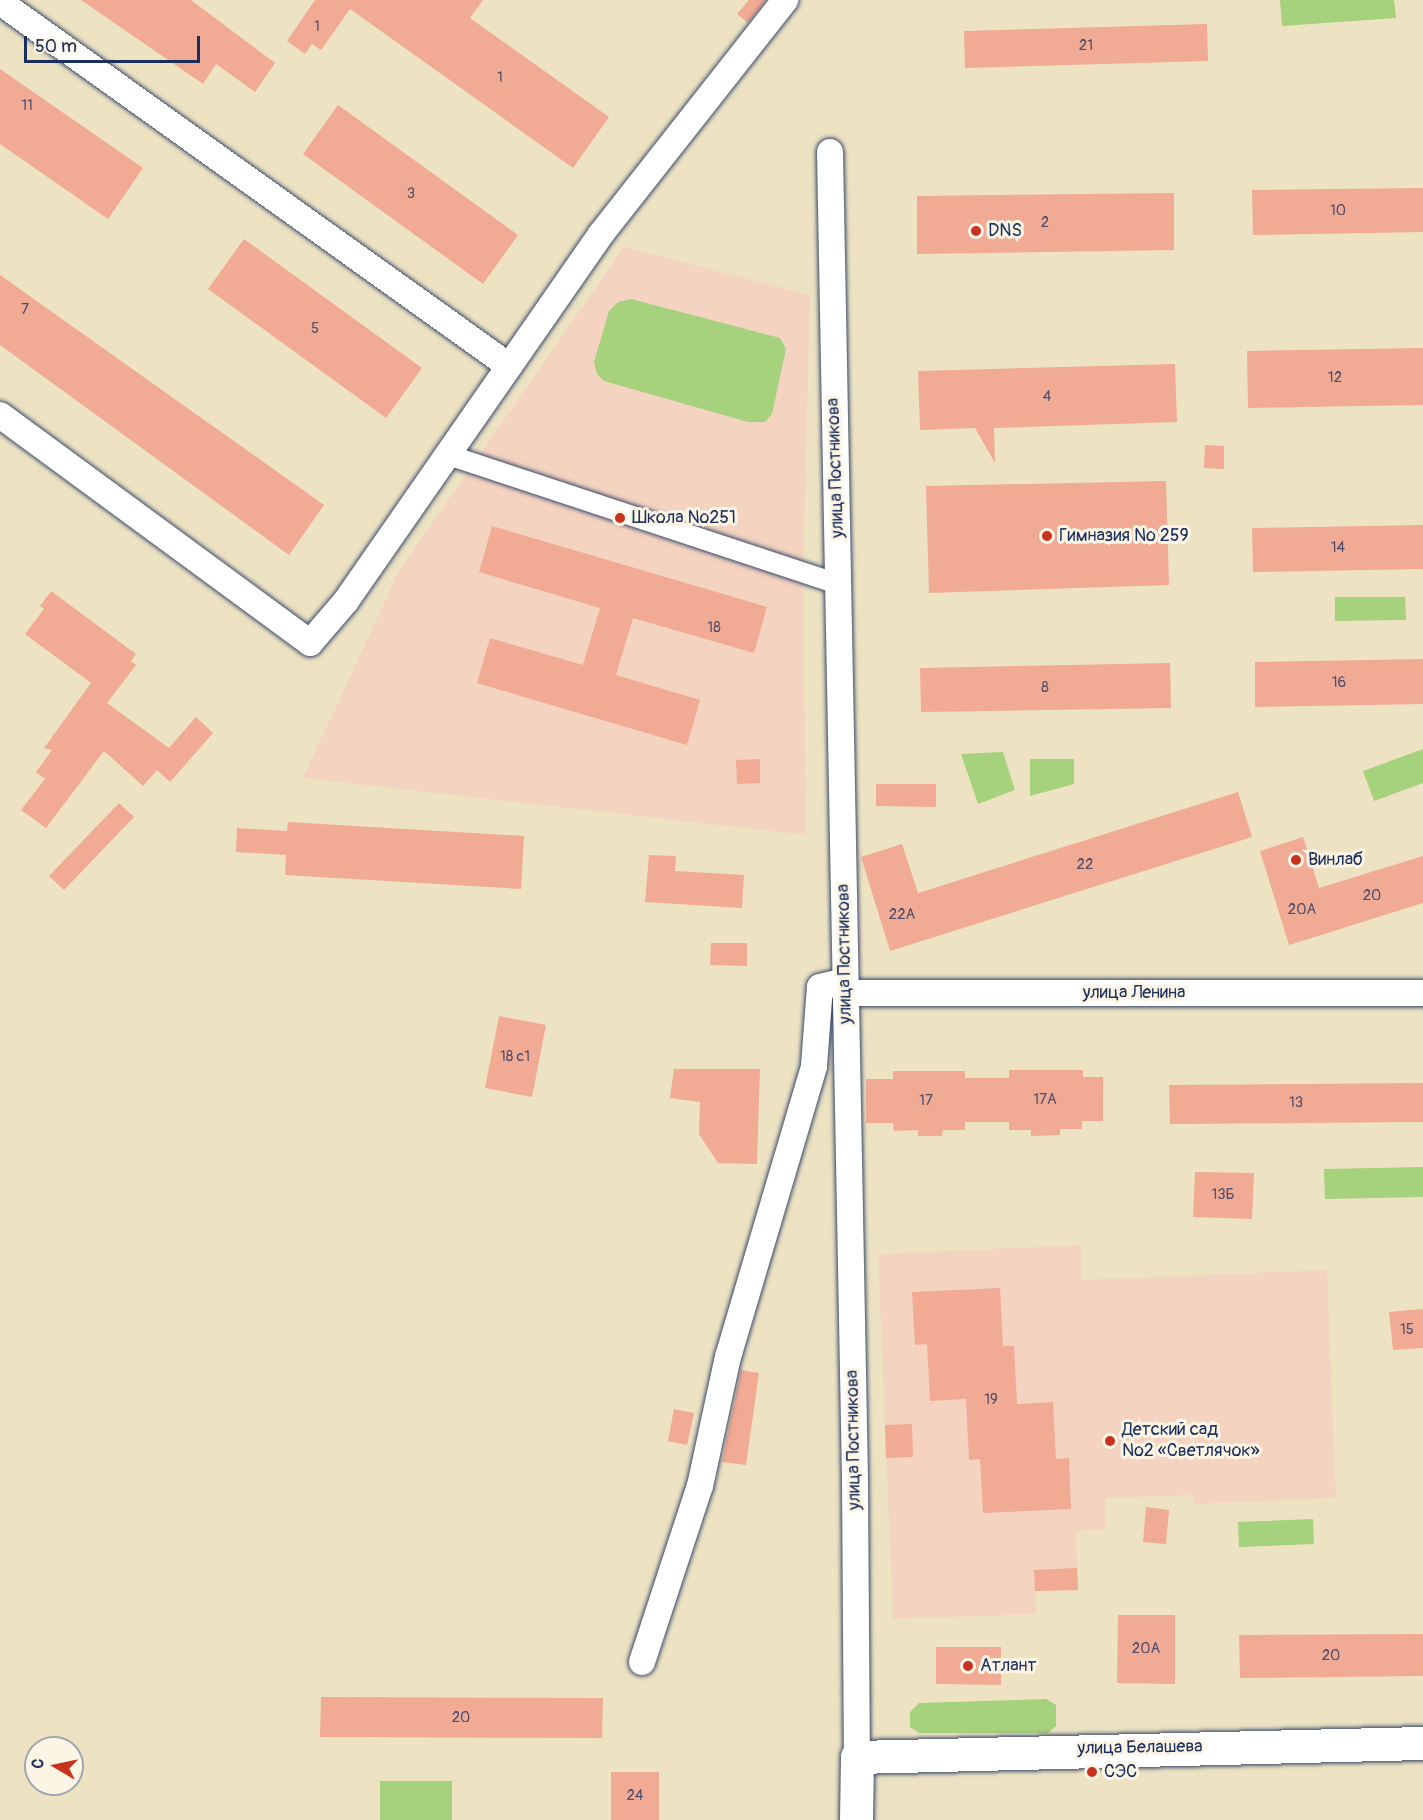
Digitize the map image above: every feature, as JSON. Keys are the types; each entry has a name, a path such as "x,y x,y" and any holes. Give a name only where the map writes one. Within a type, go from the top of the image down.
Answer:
{"main road":[{"name":"улица Белашева","path":"857,1757 1423,1743"},
{"path":"856,1820 857,1757"}],"street":[{"path":"0,415 310,643 346,601 445,454 601,234 785,0"},
{"path":"0,2 509,366"},
{"name":"улица Постникова","path":"830,152 857,1757"},
{"path":"445,454 838,584"},
{"path":"642,1662 700,1486 728,1357 814,1066 820,987 845,987"},
{"name":"улица Ленина","path":"845,987 1423,993"}],"shaded area":[{"name":"Школа №251","path":"624,247 810,295 803,575 806,835 303,778 399,571"},
{"name":"Детский сад №2 «Светлячок»","path":"1081,1245 1082,1280 1327,1270 1336,1498 1194,1504 1193,1495 1105,1498 1106,1530 1076,1531 1078,1590 1035,1591 1036,1614 893,1619 878,1254"}],"green space":[{"path":"1280,0 1394,0 1396,18 1282,26"},
{"path":"631,299 780,338 786,349 772,414 765,422 748,422 604,381 597,374 594,362 609,311 618,302"},
{"path":"1335,597 1405,597 1406,620 1335,621"},
{"path":"1423,749 1423,783 1374,801 1363,771"},
{"path":"1003,752 1015,790 978,804 961,754"},
{"path":"1030,759 1074,759 1074,784 1030,796"},
{"path":"1423,1167 1423,1197 1325,1199 1324,1169"},
{"path":"1313,1519 1314,1544 1239,1547 1238,1522"},
{"path":"1046,1699 1056,1705 1056,1726 1048,1733 919,1733 910,1727 910,1712 919,1703"},
{"path":"380,1781 452,1781 452,1820 380,1820"}],"building":[{"path":"81,0 191,0 275,63 255,92 216,64 203,84"},
{"path":"315,0 483,0 470,18 609,117 573,168 350,9 321,50 312,44 305,54 287,41"},
{"path":"749,0 766,0 748,23 737,14"},
{"path":"1207,24 1208,61 965,68 964,31"},
{"path":"0,69 143,168 108,219 0,144"},
{"path":"338,105 518,235 483,284 303,154"},
{"path":"1423,188 1423,232 1253,235 1252,190"},
{"path":"1174,193 1174,250 917,254 917,196"},
{"path":"244,239 422,368 386,418 208,289"},
{"path":"0,275 324,505 289,555 0,345"},
{"path":"1423,348 1423,405 1248,408 1247,351"},
{"path":"1175,364 1177,422 994,428 995,463 975,428 920,430 918,371"},
{"path":"1205,445 1224,446 1224,469 1204,468"},
{"name":"Гимназия № 259","path":"1166,481 1169,585 929,593 926,486"},
{"path":"1423,525 1423,569 1253,572 1252,528"},
{"path":"492,526 767,607 754,653 633,618 616,675 700,700 687,745 477,683 490,638 583,665 600,608 479,572"},
{"path":"51,591 136,654 131,661 136,665 107,703 169,748 196,717 213,733 170,782 157,770 143,786 104,751 46,828 21,810 45,779 36,772 52,750 44,748 91,683 25,634 44,609 40,606"},
{"path":"1423,659 1423,704 1255,707 1255,662"},
{"path":"1170,663 1171,708 921,712 920,668"},
{"path":"760,759 760,783 737,784 736,760"},
{"path":"876,784 936,784 936,807 876,806"},
{"path":"1238,792 1252,837 890,951 861,857 902,844 918,893"},
{"path":"119,803 134,817 64,890 49,876"},
{"path":"288,822 524,836 521,889 285,875 286,855 236,852 237,828 287,831"},
{"path":"1303,837 1319,888 1423,856 1423,903 1289,945 1260,851"},
{"path":"649,855 676,856 675,871 744,875 742,908 645,902"},
{"path":"711,943 747,943 747,966 710,965"},
{"path":"499,1016 546,1025 532,1097 485,1088"},
{"path":"674,1069 760,1069 757,1164 718,1163 699,1134 700,1102 670,1098"},
{"path":"1009,1070 1083,1070 1083,1077 1103,1077 1103,1121 1082,1121 1082,1129 1060,1129 1060,1135 1031,1136 1031,1130 1009,1130 1009,1122 965,1122 965,1130 943,1130 942,1136 918,1136 918,1130 894,1131 893,1123 866,1123 866,1079 893,1079 893,1071 965,1071 965,1078 1009,1078"},
{"path":"1423,1083 1423,1122 1170,1124 1169,1085"},
{"path":"1195,1172 1254,1173 1252,1219 1193,1217"},
{"path":"1000,1288 1003,1346 1014,1346 1017,1404 1053,1402 1056,1459 1069,1458 1071,1509 983,1513 980,1459 969,1460 966,1399 930,1401 927,1344 915,1345 912,1292"},
{"path":"1423,1309 1423,1348 1393,1350 1389,1312"},
{"path":"741,1370 759,1373 746,1465 722,1462"},
{"path":"674,1409 694,1413 687,1445 668,1441"},
{"path":"912,1424 913,1457 886,1458 885,1425"},
{"path":"1146,1507 1169,1510 1166,1544 1143,1542"},
{"path":"1077,1568 1078,1590 1035,1591 1034,1570"},
{"path":"1118,1615 1175,1615 1175,1684 1117,1683"},
{"path":"1423,1634 1423,1676 1240,1678 1239,1635"},
{"name":"Атлант","path":"936,1647 1001,1647 1001,1685 936,1684"},
{"path":"321,1697 603,1698 602,1738 320,1737"},
{"path":"611,1772 659,1772 659,1820 611,1820"}],"place":[{"name":"DNS","path":"976,231"},
{"name":"Школа №251","path":"620,518"},
{"name":"Гимназия № 259","path":"1047,536"},
{"name":"Винлаб","path":"1296,860"},
{"name":"Детский сад №2 «Светлячок»","path":"1110,1441"},
{"name":"Атлант","path":"968,1666"},
{"name":"СЭС","path":"1092,1772"}]}
